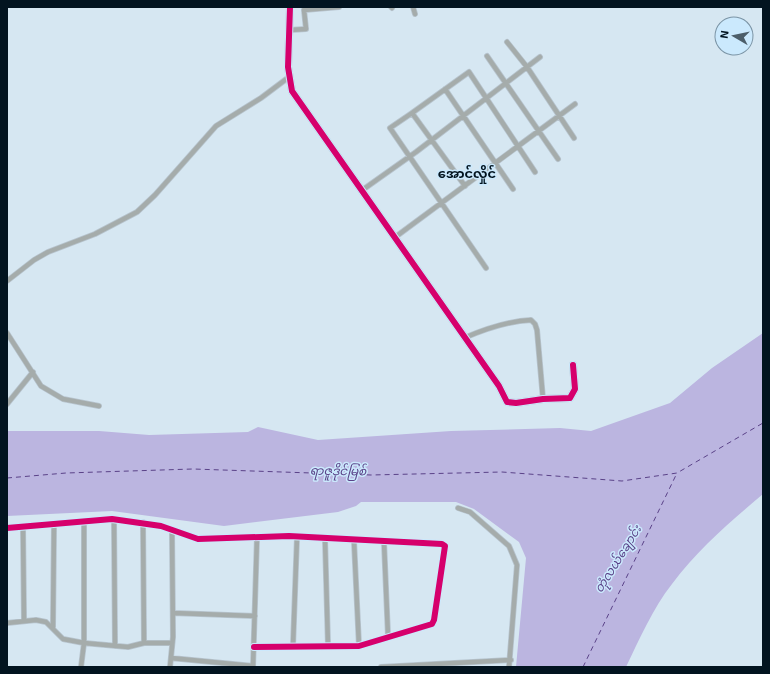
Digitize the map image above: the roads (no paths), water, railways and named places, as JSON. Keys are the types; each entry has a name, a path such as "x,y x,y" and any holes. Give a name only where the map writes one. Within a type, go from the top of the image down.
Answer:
{"street":[{"path":"290,7 289,77 292,91 499,386 507,402 528,402 543,399 570,398 575,389 572,365"},
{"path":"290,30 306,29 304,10 339,7"},
{"path":"413,7 415,14"},
{"path":"507,42 526,67 574,138"},
{"path":"487,56 558,159"},
{"path":"361,191 410,157 540,57"},
{"path":"486,268 440,204 390,128 468,72 535,172"},
{"path":"7,282 34,260 48,252 82,239 137,212 155,195 216,126 289,77"},
{"path":"445,89 513,189"},
{"path":"394,238 575,104"},
{"path":"412,113 465,186"},
{"path":"464,338 508,323 531,320 535,324 537,330 543,399"},
{"path":"7,333 41,386 63,399 99,406"},
{"path":"7,404 33,372"},
{"path":"458,508 470,512 506,543 513,552 518,570 509,667"},
{"path":"114,519 114,646"},
{"path":"7,528 114,519 143,522 198,539 298,537 354,541 442,544 446,549 433,623 359,646 254,647"},
{"path":"81,667 84,643 84,521"},
{"path":"143,522 144,643"},
{"path":"53,627 54,524"},
{"path":"23,526 24,621"},
{"path":"170,667 173,613 172,531"},
{"path":"171,658 253,667 256,537"},
{"path":"293,646 298,537"},
{"path":"325,539 328,646"},
{"path":"354,541 359,646"},
{"path":"384,542 388,636"},
{"path":"173,613 254,616"},
{"path":"7,623 24,621 46,622 63,638 84,643 128,647 144,643 172,643"},
{"path":"381,667 510,660"}],"water":[{"path":"763,333 763,494 715,536 682,571 665,593 641,635 626,667 516,667 526,558 519,542 474,509 456,502 361,502 356,506 338,512 224,526 112,511 7,516 7,431 99,431 149,435 248,432 258,427 318,440 451,431 560,428 591,431 670,403 712,368"}],"district":[{"name":"အောင်လှိုင်","path":"467,173"}],"water label":[{"name":"ရာဇူဒိုင်မြစ်","path":"338,471"},
{"name":"တုံလယ်ချောင်း","path":"618,559"}]}
